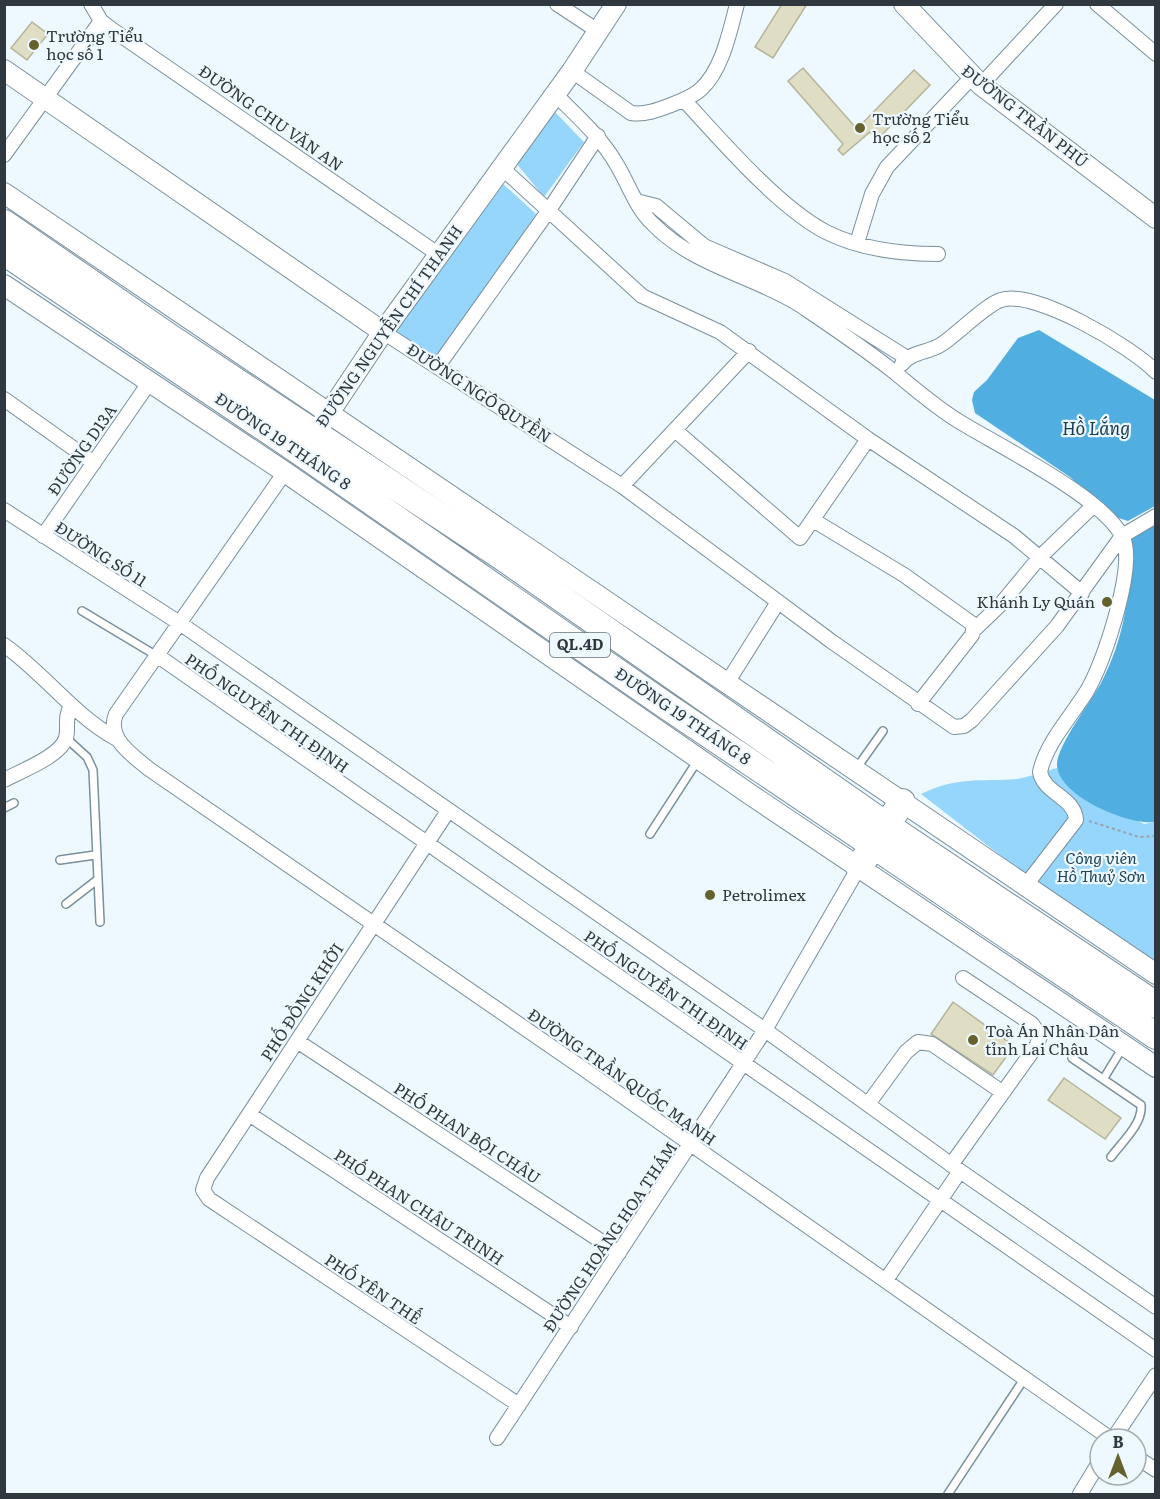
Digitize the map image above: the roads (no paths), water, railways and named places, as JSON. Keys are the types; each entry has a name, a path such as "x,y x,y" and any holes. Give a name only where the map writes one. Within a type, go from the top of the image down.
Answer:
{"highway":[{"name":"ĐƯỜNG 19 THÁNG 8","path":"4,223 171,338 323,423 879,835 1155,1036"},
{"name":"ĐƯỜNG 19 THÁNG 8","path":"4,252 149,353 879,835 1155,1005"},
{"path":"859,867 902,802"}],"street":[{"name":"ĐƯỜNG CHU VĂN AN","path":"91,4 101,21 438,254"},
{"path":"557,4 598,31"},
{"name":"ĐƯỜNG NGUYỄN CHÍ THANH","path":"117,739 113,722 116,714 285,472 323,423 438,254 572,71 616,4"},
{"path":"572,71 631,113 650,112 684,100 698,92 711,76 737,4"},
{"name":"ĐƯỜNG TRẦN PHÚ","path":"904,4 976,81 1155,218"},
{"path":"858,243 872,194 887,167 1056,4"},
{"path":"1097,4 1155,54"},
{"path":"4,155 101,21"},
{"name":"ĐƯỜNG NGÔ QUYỀN","path":"4,70 45,96 383,332 622,486 948,725 959,728 972,720 1057,626 1082,593"},
{"path":"555,94 598,136 652,224 678,244 723,270 798,304 895,373 937,408 1094,505 1115,524 1122,536 1126,554 1123,580 1106,648 1092,681 1050,749 1040,772 1042,780 1072,806 1076,816 1074,823 1026,885"},
{"path":"684,100 729,148 796,212 826,232 858,243 897,252 938,254"},
{"path":"438,366 549,210 598,136"},
{"path":"502,168 642,296 720,332 749,351 868,439 991,520 1082,593 1122,536 1155,516"},
{"name":"ĐƯỜNG 19 THÁNG 8","path":"4,193 323,423 727,683 1155,974"},
{"path":"636,201 656,206 704,246 784,281 907,358"},
{"name":"ĐƯỜNG 19 THÁNG 8","path":"4,285 285,472 699,758 1155,1067"},
{"path":"895,373 907,358 939,346 995,302 1015,298 1038,303 1110,337 1137,355 1155,372"},
{"path":"622,486 749,351"},
{"name":"ĐƯỜNG D13A","path":"43,536 149,383"},
{"path":"4,399 94,463"},
{"path":"676,431 800,538 868,439"},
{"path":"918,704 975,629 1001,604 1039,558 1094,505"},
{"name":"ĐƯỜNG SỐ 11","path":"6,514 181,624"},
{"path":"813,520 940,599 972,623 975,629"},
{"path":"727,683 778,602"},
{"name":"PHỐ NGUYỄN THỊ ĐỊNH","path":"181,624 765,1030 955,1168 1155,1307"},
{"name":"ĐƯỜNG TRẦN QUỐC MẠNH","path":"4,645 40,674 89,723 117,739 149,769 1094,1427"},
{"name":"PHỐ NGUYỄN THỊ ĐỊNH","path":"158,656 1155,1350"},
{"path":"6,777 44,759 62,745 66,738 67,714 71,706"},
{"name":"PHỐ ĐỒNG KHỞI","path":"209,1199 203,1190 207,1178 448,811"},
{"name":"ĐƯỜNG HOÀNG HOA THÁM","path":"497,1438 765,1030 859,867"},
{"path":"886,1280 940,1202 955,1168 1002,1092 1037,1045 1039,1032 1032,1024 963,978"},
{"name":"PHỐ PHAN BỘI CHÂU","path":"297,1041 619,1252"},
{"path":"868,1104 906,1052 918,1042 932,1044 1002,1092"},
{"name":"PHỐ PHAN CHÂU TRINH","path":"249,1114 571,1327"},
{"name":"PHỐ YÊN THẾ","path":"209,1199 519,1405"},
{"path":"1120,1427 1155,1375"},
{"path":"1080,1494 1088,1481"}],"lane":[{"path":"82,611 158,656"},
{"path":"854,771 883,731"},
{"path":"66,738 87,757 93,770 95,855 100,922"},
{"path":"650,834 699,758"},
{"path":"4,808 14,803"},
{"path":"60,860 95,855"},
{"path":"66,904 97,880"},
{"path":"1104,1078 1124,1045"},
{"path":"1072,1058 1135,1099 1142,1109 1134,1127 1111,1157"},
{"path":"948,1494 1024,1379"}],"water":[{"name":"Hồ Lắng","path":"1039,330 1155,400 1155,506 1128,521 1112,516 1070,477 975,413 972,400 974,392 987,380 1018,338"},
{"path":"1155,521 1155,822 1143,822 1112,814 1080,797 1060,775 1057,763 1063,745 1101,683 1116,648 1128,593 1130,536"}],"place":[{"name":"Trường Tiểu học số 1","path":"34,45"},
{"name":"Trường Tiểu học số 2","path":"860,128"},
{"name":"Khánh Ly Quán","path":"1107,602"},
{"name":"Petrolimex","path":"710,895"},
{"name":"Toà Án Nhân Dân tỉnh Lai Châu","path":"973,1040"}],"park label":[{"name":"Công viên Hồ Thuỷ Sơn","path":"1101,867"}]}
